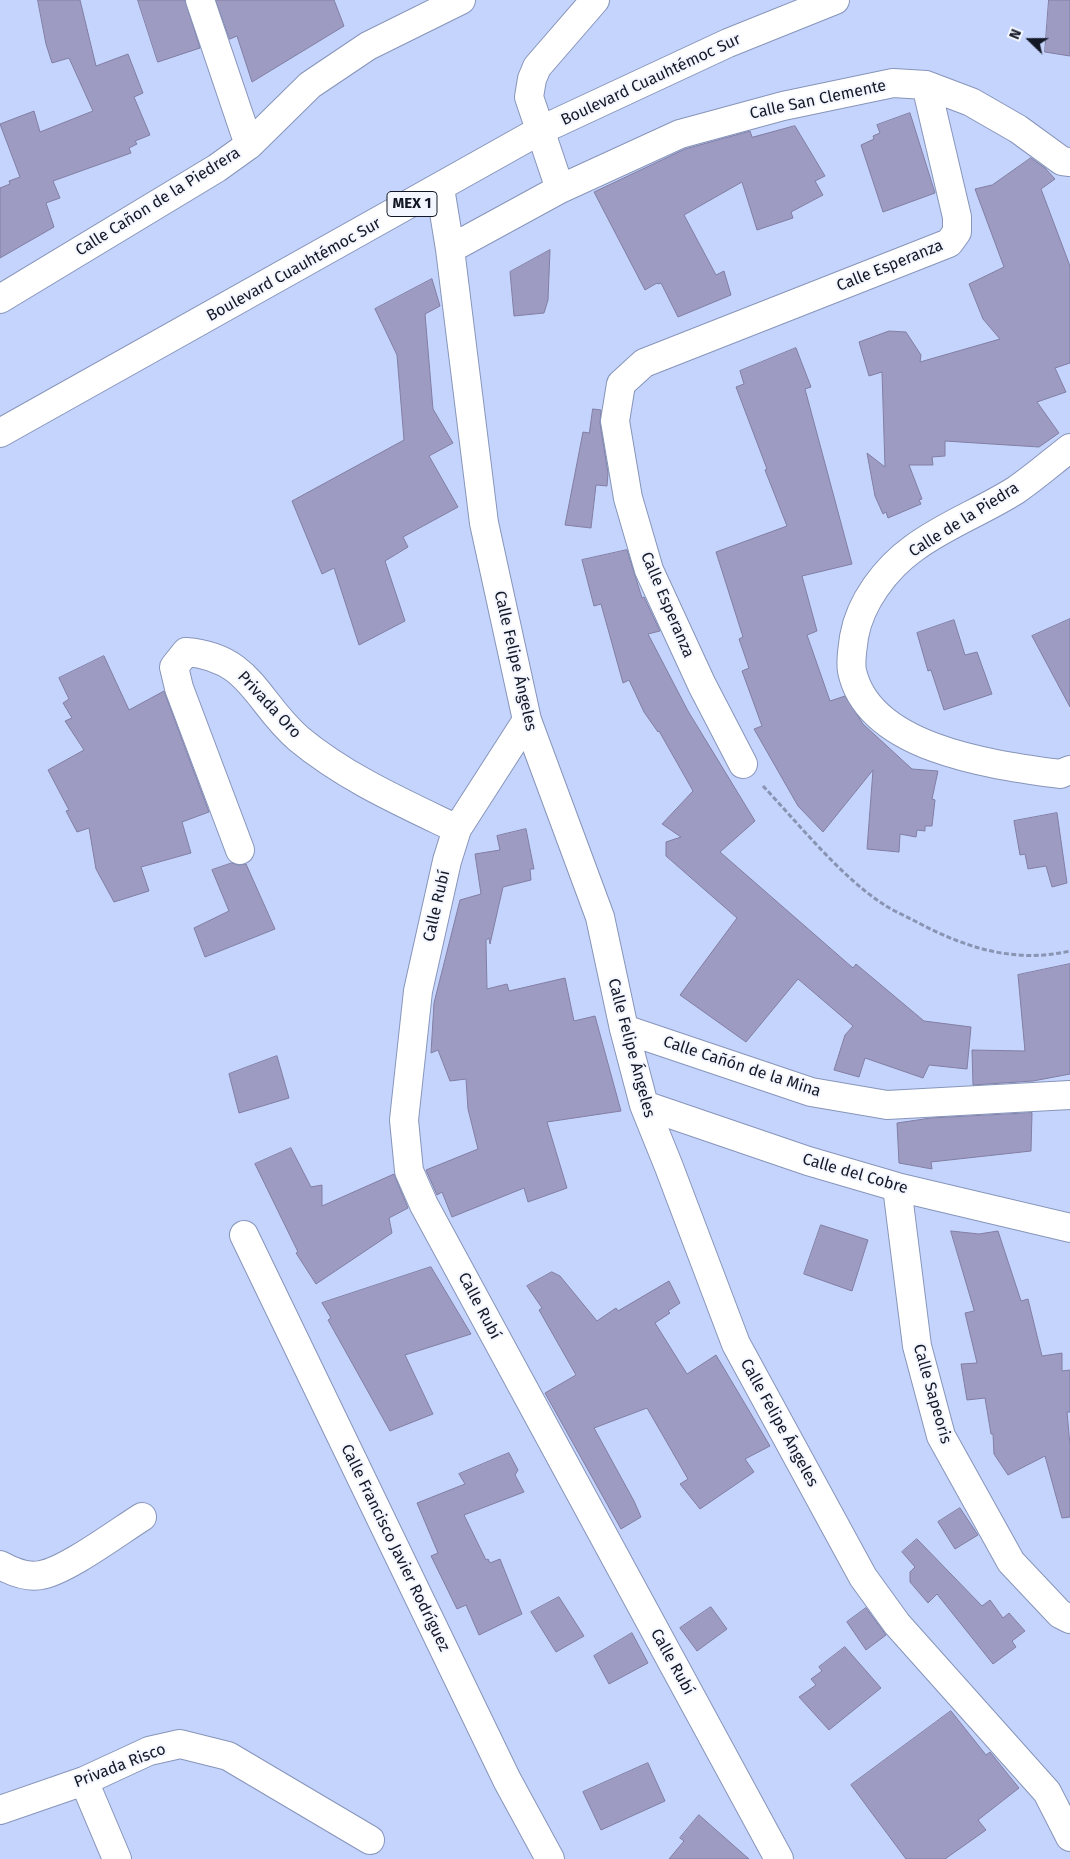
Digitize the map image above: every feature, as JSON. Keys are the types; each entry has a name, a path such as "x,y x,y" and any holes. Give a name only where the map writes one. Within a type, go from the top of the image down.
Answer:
{"street":[{"path":"200,0 249,145"},
{"name":"Calle Cañon de la Piedrera","path":"0,299 217,168 249,145 310,85 368,46 460,0"},
{"path":"560,189 529,97 532,79 537,67 595,0"},
{"name":"Boulevard Cuauhtémoc Sur","path":"0,433 539,131 728,43 835,0"},
{"name":"Calle San Clemente","path":"450,249 560,189 680,134 732,119 893,83 926,85 971,102 1018,129 1067,169"},
{"name":"Calle Esperanza","path":"743,764 702,686 649,570 628,498 615,422 622,384 644,363 949,244 957,232 957,217 926,85"},
{"name":"Calle Felipe Ángeles","path":"440,188 450,249 484,523 527,720 600,917 624,1029 644,1105 736,1344 863,1577 897,1624 1059,1797 1070,1837"},
{"name":"Calle de la Piedra","path":"1067,779 986,762 924,743 887,724 865,700 852,671 852,648 855,629 872,589 913,548 1016,490 1070,448"},
{"name":"Privada Oro","path":"240,850 178,688 174,666 186,652 207,654 227,662 247,679 270,708 299,739 365,784 457,829"},
{"name":"Calle Rubí","path":"527,720 457,829 447,860 418,990 404,1120 409,1171 443,1240 779,1859"},
{"name":"Calle Cañón de la Mina","path":"624,1029 811,1092 887,1105 1070,1095"},
{"name":"Calle del Cobre","path":"644,1105 808,1161 897,1187 1070,1228"},
{"name":"Calle Sapeoris","path":"897,1187 918,1346 940,1436 1011,1562 1060,1614 1070,1619"},
{"name":"Calle Francisco Javier Rodríguez","path":"244,1235 507,1780 550,1859"},
{"path":"0,1565 12,1572 40,1576 69,1564 142,1517"},
{"name":"Privada Risco","path":"0,1810 84,1781 149,1751 180,1744 228,1756 370,1840"},
{"path":"84,1781 117,1859"}],"path":[{"path":"743,764 839,867 882,904 946,938 994,953 1050,956 1070,951"}],"building":[{"path":"38,0 80,0 96,66 128,54 143,93 134,97 150,135 135,141 137,144 129,148 131,153 53,181 60,198 46,203 54,227 0,258 0,188 10,184 9,181 20,177 0,124 34,111 40,132 93,111 69,58 52,63 46,44"},
{"path":"138,0 185,0 200,48 158,62"},
{"path":"216,0 334,0 344,26 252,82 237,36 230,39"},
{"path":"1049,0 1070,0 1070,56 1045,52"},
{"path":"910,113 935,193 883,212 861,145 874,139 873,136 880,133 877,125"},
{"path":"795,126 825,176 815,181 823,195 791,212 793,218 757,230 742,182 684,215 716,275 724,271 731,295 678,317 661,283 657,283 645,290 594,192 685,149 750,131 752,137"},
{"path":"1031,158 1045,168 1055,179 1041,189 1070,266 1070,363 1055,368 1066,392 1037,402 1059,433 1039,447 945,441 945,456 932,457 933,465 909,465 922,499 919,500 921,504 888,518 886,512 883,514 875,496 867,453 885,467 882,372 869,376 859,342 889,331 906,332 921,355 920,362 1000,339 983,319 969,284 1004,267 975,189 992,185"},
{"path":"550,250 548,300 544,313 514,316 510,272"},
{"path":"432,279 440,306 425,314 433,409 453,443 429,456 458,507 403,537 408,547 385,561 405,621 359,645 334,568 322,574 292,501 404,440 397,355 375,309"},
{"path":"796,348 811,387 805,389 852,564 802,576 817,631 807,635 830,701 845,696 863,724 912,769 938,771 932,799 935,800 932,826 925,826 925,831 917,830 916,837 900,834 899,852 867,849 873,770 823,832 798,806 754,729 762,726 742,671 749,668 739,639 743,637 716,552 787,526 736,387 744,384 740,371"},
{"path":"593,409 601,410 600,423 608,473 607,486 596,485 591,528 565,525 583,432 589,433"},
{"path":"627,550 642,598 644,597 660,631 648,634 688,711 755,821 720,852 853,968 856,964 924,1021 971,1027 967,1069 929,1065 923,1078 865,1058 859,1077 834,1070 845,1035 853,1026 798,979 746,1042 680,995 737,918 666,856 666,842 681,837 662,824 693,791 659,731 644,712 629,680 623,683 601,604 594,606 582,560"},
{"path":"1070,619 1070,707 1032,636"},
{"path":"954,620 965,655 977,652 992,694 944,710 931,670 928,671 917,633"},
{"path":"104,656 129,710 164,691 209,812 182,822 191,853 141,867 149,891 114,902 96,869 89,828 77,832 66,811 69,810 48,770 84,750 65,721 72,718 63,703 69,699 59,678"},
{"path":"1057,813 1067,883 1052,887 1046,866 1028,869 1025,854 1020,855 1014,821"},
{"path":"526,829 534,869 530,869 531,880 503,887 490,944 489,938 486,940 487,989 507,984 509,991 565,978 574,1021 595,1016 621,1111 547,1122 567,1188 528,1202 524,1188 452,1217 442,1192 437,1195 426,1170 478,1149 468,1109 466,1079 450,1081 438,1050 431,1053 434,1003 460,900 481,894 475,854 500,850 497,836"},
{"path":"232,863 238,865 246,864 275,929 205,957 194,928 229,911 212,870"},
{"path":"1070,964 1070,1074 1033,1081 973,1085 972,1050 1025,1051 1018,975"},
{"path":"277,1056 289,1098 239,1113 229,1074"},
{"path":"1032,1113 1031,1151 931,1162 932,1169 899,1163 897,1123 931,1118"},
{"path":"291,1148 311,1187 322,1185 322,1206 394,1174 408,1208 389,1218 392,1233 316,1284 296,1253 298,1252 255,1164"},
{"path":"821,1225 868,1240 852,1291 804,1274"},
{"path":"951,1231 979,1234 998,1231 1021,1301 1028,1299 1042,1356 1062,1353 1062,1371 1070,1370 1070,1412 1067,1412 1070,1445 1070,1517 1062,1518 1045,1456 1008,1475 994,1454 993,1434 991,1434 985,1398 967,1400 961,1364 977,1363 965,1313 974,1311"},
{"path":"431,1267 471,1334 405,1355 433,1414 390,1431 328,1320 331,1318 322,1303"},
{"path":"552,1272 560,1276 597,1321 616,1308 618,1311 669,1281 680,1303 668,1311 670,1313 655,1323 687,1374 716,1355 770,1446 745,1459 754,1472 700,1509 680,1484 688,1479 647,1408 594,1428 641,1517 621,1529 545,1393 576,1375 539,1310 542,1308 527,1286"},
{"path":"509,1453 518,1470 515,1475 524,1492 464,1515 486,1560 488,1559 490,1563 500,1559 522,1614 479,1635 466,1605 457,1609 431,1556 438,1553 417,1503 465,1484 459,1474"},
{"path":"960,1508 978,1535 955,1549 938,1522"},
{"path":"917,1539 982,1606 990,1600 1003,1618 1009,1613 1025,1631 1012,1641 1016,1647 993,1664 937,1594 928,1603 910,1582 910,1572 915,1567 902,1552"},
{"path":"559,1597 584,1636 556,1652 531,1612"},
{"path":"711,1607 727,1629 697,1651 680,1628"},
{"path":"866,1608 886,1635 866,1650 847,1622"},
{"path":"632,1633 648,1663 609,1684 594,1656"},
{"path":"845,1647 881,1688 829,1730 799,1697 816,1685 811,1679 822,1671 819,1667"},
{"path":"951,1711 986,1755 990,1752 1019,1788 978,1820 986,1830 945,1859 906,1859 851,1785"},
{"path":"648,1763 665,1801 601,1830 583,1792"},
{"path":"699,1815 749,1859 669,1859 684,1841 680,1838"}]}
